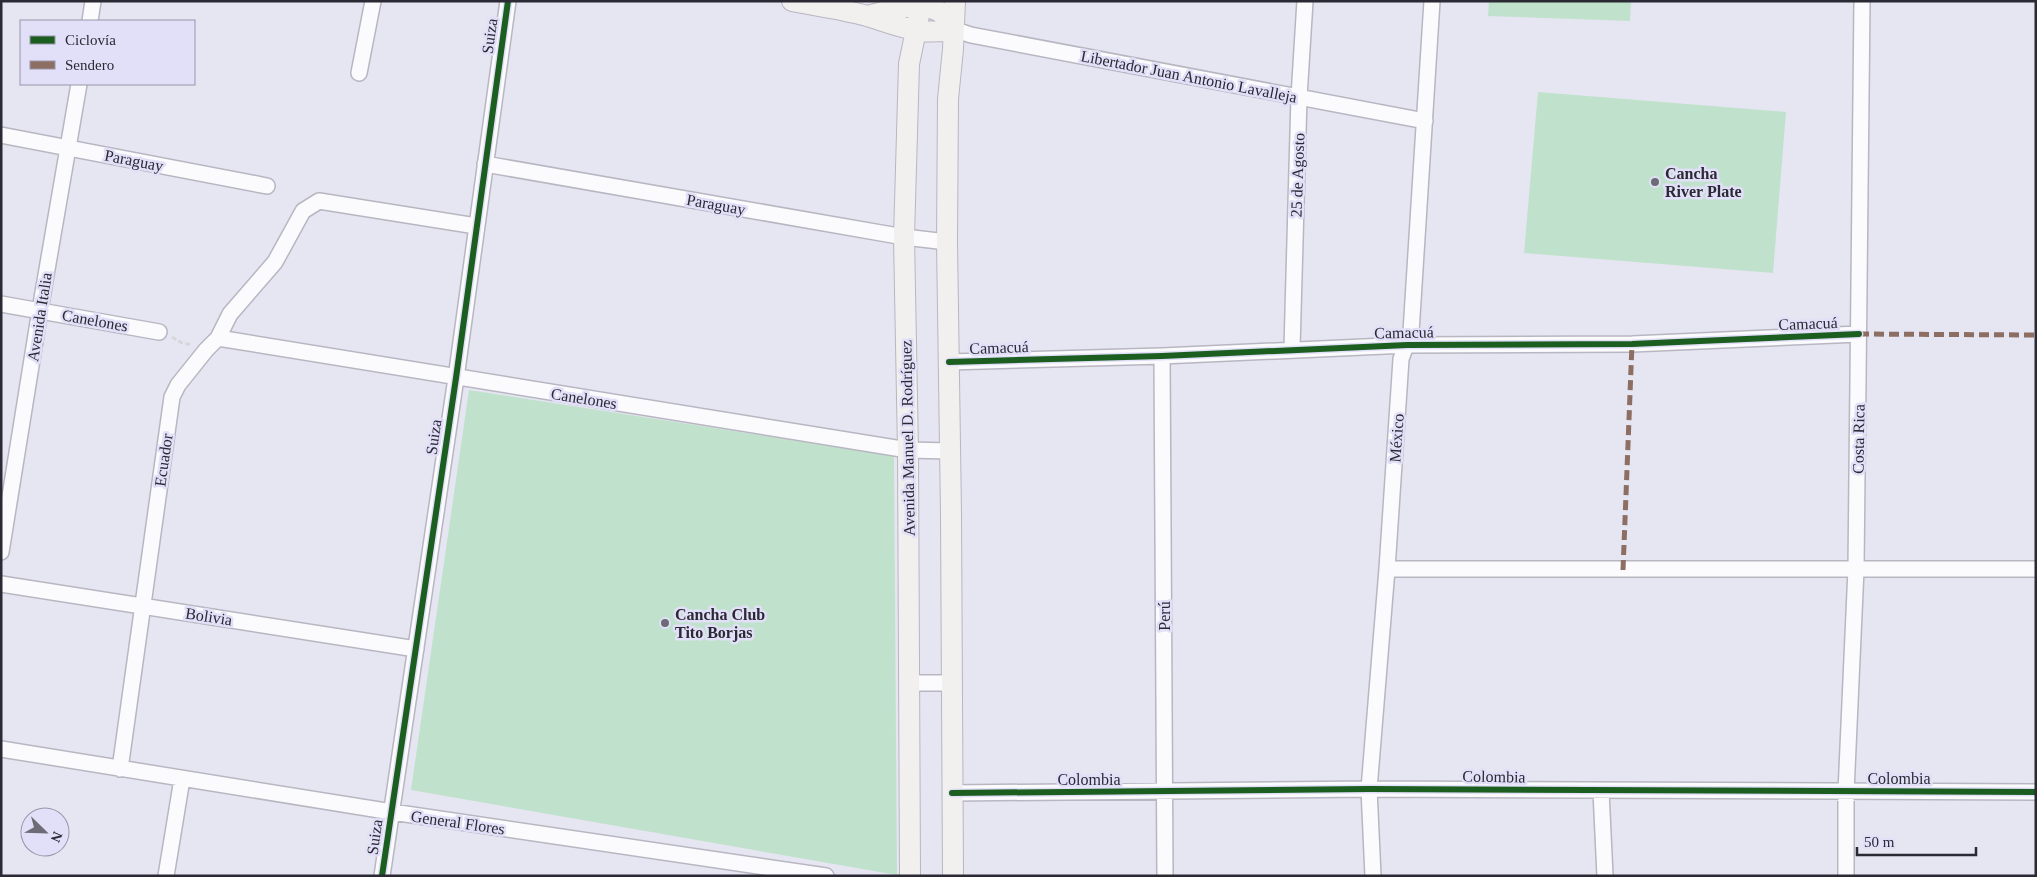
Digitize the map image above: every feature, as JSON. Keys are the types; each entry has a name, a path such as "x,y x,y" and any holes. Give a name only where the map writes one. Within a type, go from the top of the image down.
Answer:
{"street":[{"path":"90,20 93,1"},
{"path":"359,73 373,1"},
{"name":"Suiza","path":"382,876 456,378 508,1"},
{"name":"Libertador Juan Antonio Lavalleja","path":"792,1 867,16 887,24 915,30 943,32 953,29 971,35 1425,121"},
{"path":"953,876 950,362 947,242 948,98 955,1"},
{"name":"25 de Agosto","path":"1292,348 1299,97 1305,1"},
{"name":"México","path":"1373,876 1368,789 1387,569 1401,360 1411,332 1432,1"},
{"name":"Costa Rica","path":"1846,876 1846,792 1856,569 1862,1"},
{"path":"921,4 939,11 953,29"},
{"name":"Libertador Juan Antonio Lavalleja","path":"867,16 921,4"},
{"name":"Avenida Manuel D. Rodríguez","path":"910,876 908,450 904,238 909,64 921,4"},
{"name":"Avenida Italia","path":"1,552 79,85"},
{"name":"Paraguay","path":"1,136 68,147 267,186"},
{"name":"Paraguay","path":"485,164 904,238 947,242"},
{"name":"Ecuador","path":"120,769 172,397 178,385 218,338 230,314 275,262 303,210 319,201 476,226"},
{"name":"Canelones","path":"1,304 160,332"},
{"name":"Camacuá","path":"950,362 1162,356 1292,348 1407,345 1632,344 1859,334"},
{"name":"Canelones","path":"218,338 908,450 950,451"},
{"name":"Perú","path":"1162,356 1165,876"},
{"path":"1387,569 2036,569"},
{"name":"Bolivia","path":"1,584 416,649"},
{"path":"909,683 952,683"},
{"name":"General Flores","path":"1,748 120,769 392,812 826,876"},
{"path":"166,876 182,779"},
{"name":"Colombia","path":"952,793 1368,789 2036,792"},
{"path":"1601,791 1605,876"}],"path":[{"path":"160,332 182,343 206,350"}],"green space":[{"path":"1489,1 1631,1 1630,21 1488,16"},
{"name":"Cancha River Plate","path":"1538,92 1786,112 1773,273 1524,253"},
{"name":"Cancha Club Tito Borjas","path":"469,390 894,456 897,875 411,790"}],"marked path":[{"path":"1859,334 2036,335"},
{"path":"1623,570 1632,344"}],"cycle path":[{"path":"382,876 456,378 508,1"},
{"path":"949,362 1162,356 1407,345 1632,344 1859,334"},
{"path":"952,793 1369,789 2036,792"}],"place":[{"name":"Cancha River Plate","path":"1655,182"},
{"name":"Cancha Club Tito Borjas","path":"665,623"}]}
